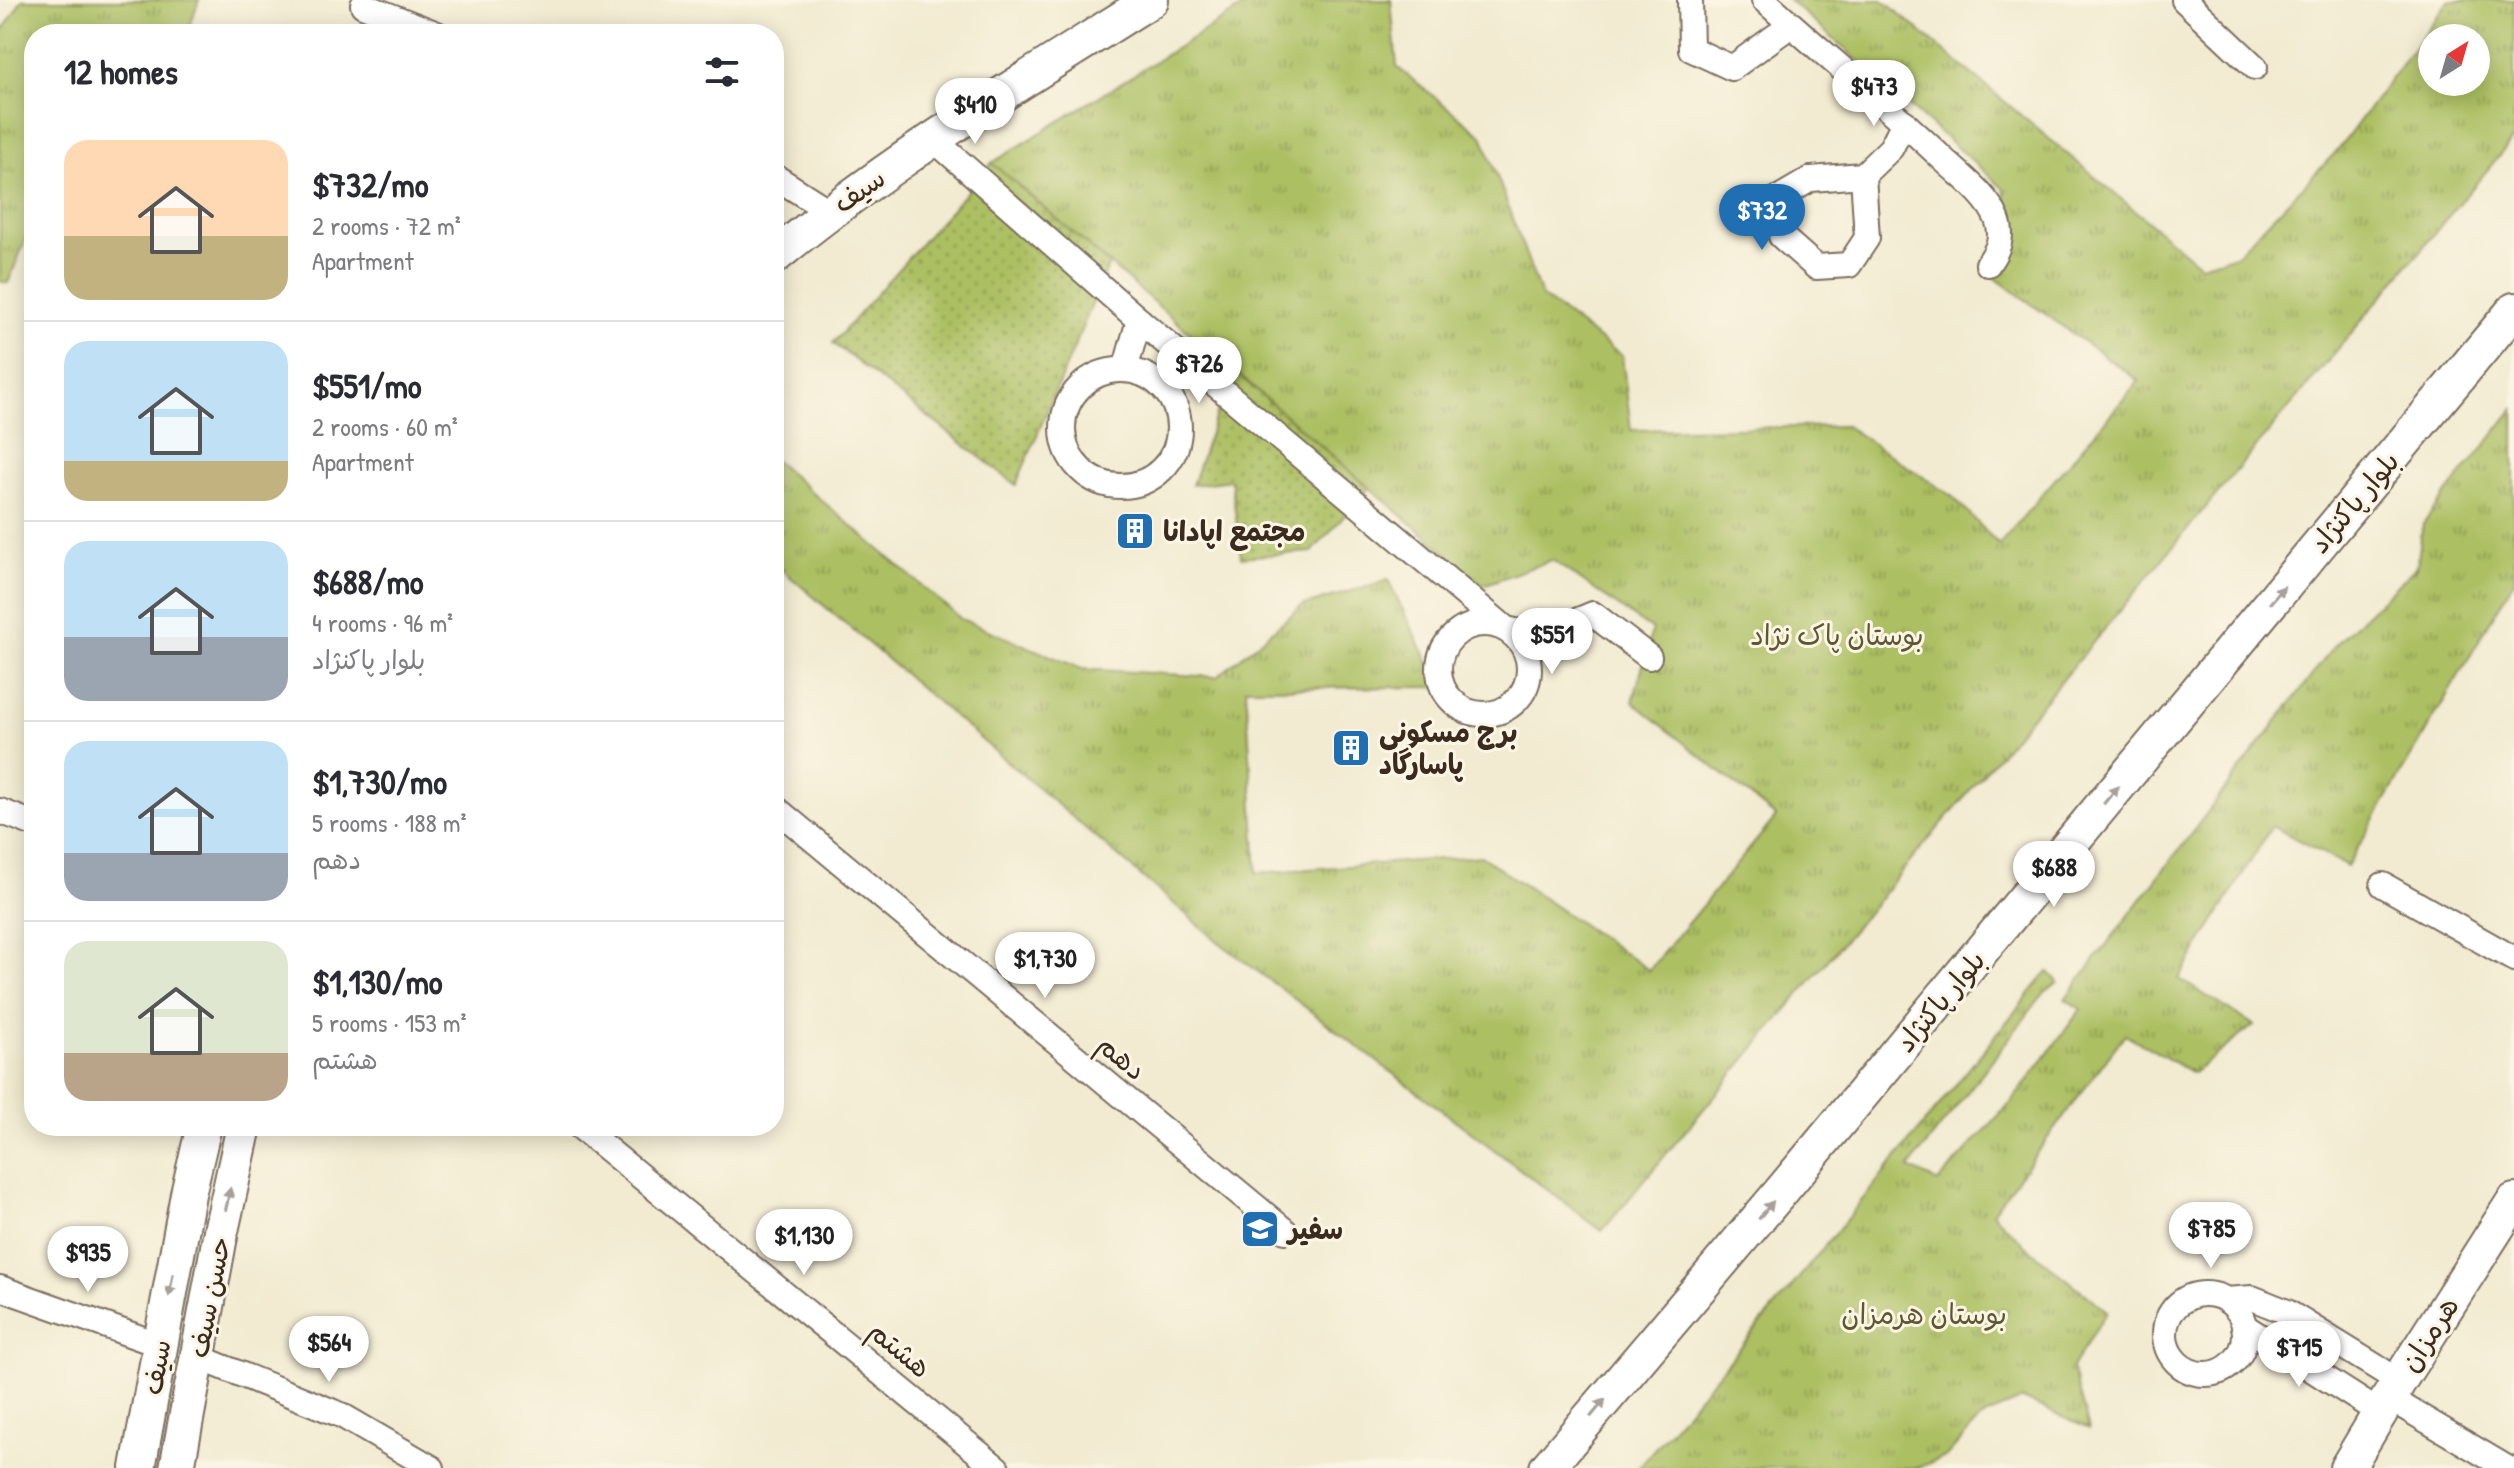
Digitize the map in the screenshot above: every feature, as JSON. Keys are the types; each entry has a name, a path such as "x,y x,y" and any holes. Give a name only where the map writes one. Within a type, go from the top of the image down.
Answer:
{"street":[{"name":"سیف","path":"784,249 829,211 932,138 1151,0"},
{"path":"1690,0 1691,49 1732,68 1791,25"},
{"path":"1764,0 1904,122 1983,197 1997,218 2000,234 1999,248 1988,264"},
{"path":"2184,0 2255,67"},
{"path":"363,5 411,24"},
{"path":"1863,175 1867,238 1849,265 1816,267 1781,236 1777,199 1811,179 1863,175 1891,148 1904,122"},
{"path":"932,138 1139,320 1506,629 1540,636 1593,614 1649,657"},
{"path":"784,182 829,211"},
{"name":"بلوار پاکنژاد","path":"1547,1468 1800,1169 2514,310"},
{"path":"1125,370 1139,320"},
{"path":"1125,370 1144,375 1161,386 1173,402 1179,422 1178,442 1170,460 1156,475 1139,484 1121,486 1102,483 1086,474 1073,461 1065,444 1062,425 1066,407 1075,391 1089,379 1106,371 1125,370"},
{"path":"0,811 24,820"},
{"name":"دهم","path":"784,815 1285,1231"},
{"path":"2383,885 2514,959"},
{"name":"سیف","path":"138,1468 202,1136"},
{"name":"حسن سیف","path":"177,1468 242,1136"},
{"name":"هشتم","path":"591,1136 997,1468"},
{"name":"هرمزان","path":"2347,1468 2514,1201"},
{"path":"0,1288 198,1357 341,1415 432,1468"},
{"path":"2201,1294 2226,1300 2240,1314 2244,1326 2243,1347 2237,1359 2227,1368 2214,1373 2201,1374 2176,1363 2164,1339 2165,1326 2177,1304 2201,1294"},
{"path":"2226,1300 2252,1298 2287,1312 2389,1397"},
{"path":"2244,1326 2389,1397 2507,1468"}],"green space":[{"path":"22,0 199,0 191,24 24,24 24,244 8,283 0,281 0,35"},
{"name":"بوستان پاک نژاد","path":"1254,0 1391,0 1397,67 1482,135 1541,296 1622,356 1631,430 1846,426 1952,496 1999,545 2139,381 1995,278 2013,232 2004,189 1789,0 1883,0 2200,265 2236,255 2338,150 2418,42 2418,96 2490,96 2490,24 2431,24 2449,0 2514,0 2514,138 1602,1231 1220,943 784,572 784,469 961,619 1082,669 1217,677 1302,606 1388,580 1441,687 1246,688 1257,873 1481,856 1649,970 1776,817 1633,702 1652,630 1552,560 1483,585 992,163"},
{"path":"992,163 1109,264 1016,485 833,343"},
{"path":"1232,369 1369,488 1312,552 1241,557 1231,480 1192,485"},
{"name":"بوستان هرمزان","path":"2514,409 2514,581 2347,866 2272,826 2179,979 2254,1025 2193,1073 2125,1034 1992,1213 2028,1248 2107,1311 2072,1368 2089,1429 2022,1399 1981,1418 1946,1457 1917,1468 1638,1468 1785,1295 2048,971 2058,982 2044,993 1909,1168 1938,1182 2012,1101 2081,1009 2065,999 2336,644 2417,566 2423,524"}],"place":[{"name":"مجتمع اپادانا","path":"1135,531"},
{"name":"برج مسکونی پاسارگاد","path":"1351,748"},
{"name":"سفیر","path":"1260,1229"}]}
